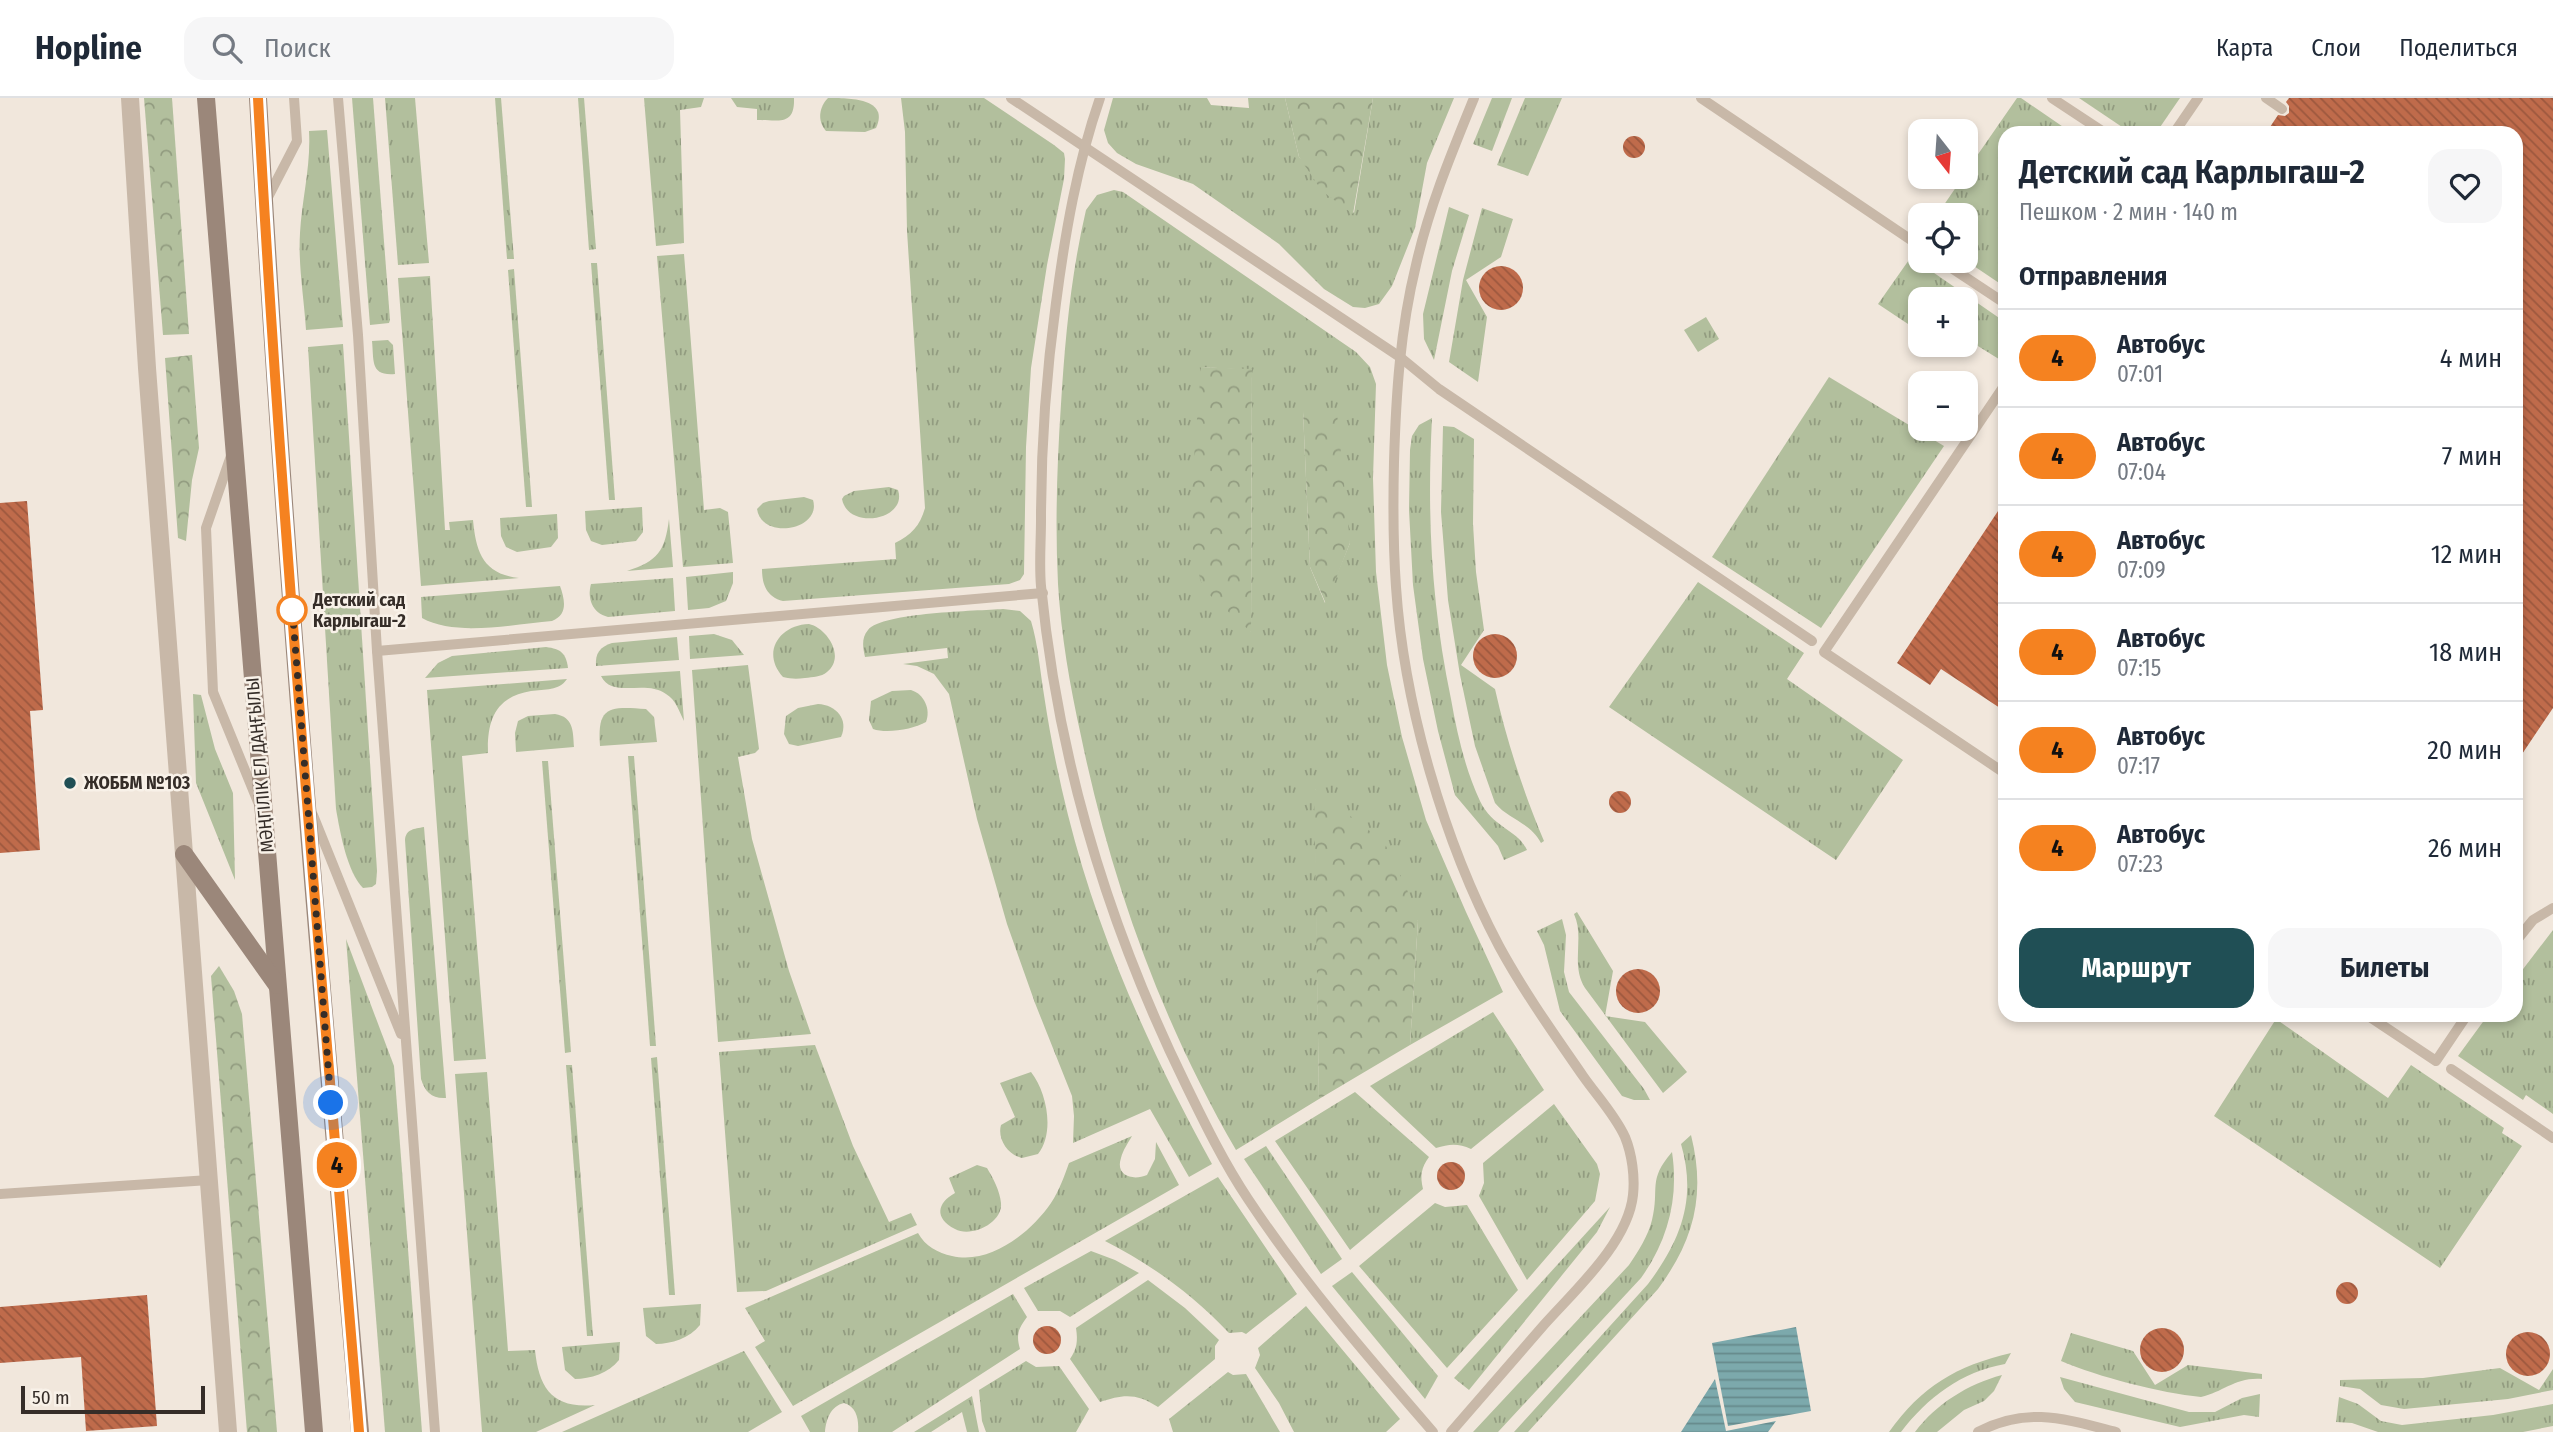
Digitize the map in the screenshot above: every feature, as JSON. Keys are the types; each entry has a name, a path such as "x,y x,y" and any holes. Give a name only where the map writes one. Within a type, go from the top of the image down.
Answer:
{"main road":[{"name":"МӘҢГІЛІК ЕЛ ДАҢҒЫЛЫ","path":"206,98 314,1432"},
{"path":"258,98 273,358 306,798 359,1432"},
{"path":"184,854 278,986"}],"street":[{"path":"130,98 147,368 228,1432"}],"lane":[{"path":"264,204 297,141 294,98"},
{"path":"338,98 358,335 377,651 435,1432"},
{"path":"1011,98 1400,358 1439,389 1812,641"},
{"path":"1100,98 1085,148 1065,236 1046,371 1041,486 1042,593 1058,710 1080,806 1108,901 1160,1032 1209,1132 1247,1198 1310,1286 1433,1432"},
{"path":"1451,1432 1605,1255 1628,1217 1633,1195 1633,1174 1625,1138 1537,1010 1499,945 1462,866 1440,803 1420,731 1406,662 1396,590 1393,524 1395,413 1401,337 1416,262 1444,172 1474,98"},
{"path":"1701,98 1908,238"},
{"path":"2052,98 2094,126"},
{"path":"2179,126 2198,98"},
{"path":"2266,98 2282,109"},
{"path":"1959,273 1998,299"},
{"path":"1998,395 1824,652 1998,769"},
{"path":"234,447 206,528 213,692 264,818"},
{"path":"377,651 1042,593"},
{"path":"306,798 405,1043"},
{"path":"2523,932 2533,920 2553,908"},
{"path":"2378,1022 2436,1061 2462,1022"},
{"path":"2451,1069 2553,1138"},
{"path":"0,1194 209,1180"},
{"path":"1978,1432 1996,1422 2038,1416 2063,1418 2116,1432"}],"green space":[{"path":"144,98 172,98 189,334 163,335"},
{"path":"352,98 373,98 389,323 370,325"},
{"path":"385,98 415,98 429,263 398,265"},
{"path":"495,98 501,98 514,259 507,259"},
{"path":"578,98 584,98 596,249 589,250"},
{"path":"644,98 704,98 701,107 680,110 684,243 656,246"},
{"path":"731,98 794,98 794,107 789,117 784,120 757,120 757,109 737,107"},
{"path":"828,98 846,98 873,105 879,118 876,128 865,132 826,131 820,114"},
{"path":"901,98 984,98 1064,153 1064,179 1031,368 1026,447 1024,574 1020,580 1009,584 783,601 766,590 762,569 896,559 895,543 914,529 925,508"},
{"path":"1113,98 1207,98 1211,105 1249,108 1248,98 1285,98 1299,157 1354,213 1373,98 1454,98 1427,163 1415,228 1392,286 1379,304 1365,308 1353,307 1324,289 1279,244 1193,184 1136,164 1117,153 1108,143 1104,130"},
{"path":"1285,98 1373,98 1353,214 1322,191 1299,157"},
{"path":"1492,98 1512,98 1492,151 1473,144"},
{"path":"1525,98 1562,98 1528,176 1497,165"},
{"path":"2017,98 2021,98 2062,126 1998,126 1998,282 1978,269 1978,203 1945,203 1955,189 1978,189 1978,154"},
{"path":"2079,98 2180,98 2161,126 2121,126"},
{"path":"327,130 343,327 306,330 300,245 309,131"},
{"path":"1114,190 1123,192 1356,352 1370,367 1376,384 1373,478 1376,572 1387,665 1402,737 1426,820 1503,992 1410,1045 1418,921 1315,789 1319,1099 1236,1150 1184,1051 1123,897 1093,790 1064,641 1057,539 1063,380 1076,258 1086,210 1097,195","holes":["1201,367 1252,370 1251,632","1303,411 1350,543 1325,603 1310,567"]},
{"path":"1449,207 1469,215 1452,271 1434,360 1424,339 1423,314"},
{"path":"1482,208 1513,219 1501,257 1466,280 1487,317 1478,382 1449,362 1463,280"},
{"path":"684,254 704,510 720,508 728,512 733,563 683,567 657,256"},
{"path":"1908,261 1908,273 1934,273 1954,287 1908,287 1908,324 1878,304"},
{"path":"591,263 597,263 615,500 609,500"},
{"path":"514,269 532,507 526,507 508,270"},
{"path":"430,276 445,530 450,530 449,522 473,520 476,542 484,560 497,572 519,578 421,586 398,278"},
{"path":"1978,303 1998,317 1998,359 1978,346"},
{"path":"1706,317 1719,339 1698,352 1684,330"},
{"path":"388,340 393,345 395,374 381,372 375,366 372,341"},
{"path":"343,344 377,871 376,884 363,888 348,862 336,809 308,347"},
{"path":"192,355 199,448 192,480 186,541 178,538 165,358"},
{"path":"1201,367 1252,369 1251,632 1203,589 1194,556 1189,524"},
{"path":"1829,377 1908,424 1908,441 1936,441 1944,446 1821,628 1712,557"},
{"path":"1303,411 1337,413 1350,543 1326,604 1310,567"},
{"path":"1432,418 1432,559 1444,663 1462,751 1480,801 1491,817 1517,837 1527,850 1504,860 1498,846 1455,795 1423,659 1413,585 1409,510 1410,450 1412,436 1419,425"},
{"path":"1443,426 1454,427 1474,439 1473,524 1484,630 1461,665 1495,689 1516,766 1544,841 1541,843 1531,830 1495,803 1475,746 1448,600 1441,512"},
{"path":"889,487 898,490 899,500 894,509 876,518 855,515 847,509 842,499 854,491"},
{"path":"804,497 813,500 809,519 790,528 769,525 761,519 757,509 769,501"},
{"path":"642,507 643,532 636,541 602,545 591,541 586,530 585,511"},
{"path":"557,514 558,538 551,547 517,552 506,547 501,536 500,518"},
{"path":"669,519 673,567 627,571 653,559 658,553 665,539"},
{"path":"733,572 733,583 726,601 709,608 688,610 686,577"},
{"path":"673,578 675,611 608,617 598,612 590,600 591,584"},
{"path":"1698,582 1804,653 1787,679 1903,760 1836,860 1609,707"},
{"path":"560,586 563,611 552,621 468,628 436,624 422,618 421,597"},
{"path":"1003,609 1020,611 1031,621 1061,785 1095,906 1148,1037 1212,1164 1189,1177 1150,1109 1073,1143 1072,1096 1007,924 977,819 949,694 934,674 917,666 903,664 948,658 947,648 865,657 864,636 877,624 910,616"},
{"path":"809,624 822,631 832,644 835,659 832,666 825,674 817,676 797,679 783,677 774,659 776,642 789,629"},
{"path":"714,634 732,640 744,655 690,659 689,636"},
{"path":"677,637 679,660 596,666 599,651 612,643"},
{"path":"546,647 562,653 568,668 425,678 438,663 452,656"},
{"path":"748,665 759,749 755,753 738,757 752,839 789,971 811,1034 718,1042 692,670"},
{"path":"680,671 684,721 675,703 666,694 649,688 613,686 606,683 601,676"},
{"path":"567,679 556,688 531,691 509,699 501,705 492,721 488,753 462,756 486,1059 454,1061 427,690"},
{"path":"911,690 920,695 925,703 928,712 926,722 900,730 873,729 869,720 871,701 892,691"},
{"path":"193,694 201,695 215,749 233,793 235,880 196,783"},
{"path":"818,704 830,707 839,714 843,724 841,737 798,746 789,744 784,734 786,716 798,708"},
{"path":"614,709 646,709 654,717 657,742 600,746 603,716"},
{"path":"555,714 569,722 573,731 574,747 516,752 515,733 518,721 528,716"},
{"path":"628,756 634,756 656,1046 650,1046"},
{"path":"542,761 548,761 571,1052 565,1053"},
{"path":"1314,788 1384,842 1411,898 1418,921 1410,1045 1319,1099"},
{"path":"424,827 446,1098 430,1094 421,1079 405,840 409,832"},
{"path":"1577,912 1613,971 1605,1015 1585,988 1578,970 1578,932 1574,914"},
{"path":"1562,919 1566,935 1564,972 1569,992 1650,1100 1634,1100 1622,1096 1560,1011 1544,945 1537,931"},
{"path":"2553,930 2553,1114 2526,1095 2523,1100 2458,1056 2483,1022 2523,1022 2523,969"},
{"path":"346,939 394,1066 422,1432 385,1432"},
{"path":"219,966 234,991 242,1014 277,1432 247,1432 211,976"},
{"path":"1493,1012 1544,1090 1471,1149 1454,1145 1436,1148 1370,1086"},
{"path":"1606,1016 1645,1022 1687,1072 1663,1093"},
{"path":"2274,1022 2280,1022 2388,1098 2411,1065 2504,1128 2502,1133 2522,1146 2440,1268 2214,1116"},
{"path":"815,1045 853,1146 889,1222 911,1213 917,1225 766,1291 737,1292 719,1052"},
{"path":"657,1057 675,1295 669,1295 651,1058"},
{"path":"566,1065 572,1065 593,1336 587,1336"},
{"path":"487,1072 508,1351 535,1350 540,1376 551,1394 568,1404 595,1405 536,1432 482,1432 455,1074"},
{"path":"1031,1072 1045,1101 1046,1135 1038,1154 1022,1158 1008,1150 1002,1141 1001,1125 1015,1117 1000,1083"},
{"path":"1355,1092 1429,1157 1422,1172 1423,1189 1350,1250 1275,1141"},
{"path":"1554,1104 1597,1164 1600,1174 1595,1201 1527,1280 1479,1196 1484,1183 1483,1163"},
{"path":"1691,1135 1697,1197 1688,1235 1670,1271 1658,1289 1528,1432 1514,1432 1660,1268 1683,1218 1687,1183 1681,1144"},
{"path":"1132,1136 1121,1158 1123,1173 1131,1177 1147,1175 1155,1159 1156,1142 1179,1185 793,1406 755,1347 765,1341 745,1308 918,1233 932,1248 952,1256 981,1256 995,1251 1021,1235 1043,1214 1056,1194 1069,1163"},
{"path":"1266,1146 1342,1259 1321,1274 1244,1159"},
{"path":"1672,1152 1674,1186 1669,1218 1658,1249 1641,1278 1498,1432 1473,1432 1629,1265 1648,1232 1659,1170"},
{"path":"977,1165 987,1168 994,1180 1001,1203 1000,1210 997,1217 985,1227 969,1232 962,1231 948,1225 940,1211 944,1201 955,1193 949,1178"},
{"path":"1218,1177 1297,1294 1246,1334 1229,1333 1171,1281 1105,1241"},
{"path":"1435,1203 1445,1207 1467,1205 1518,1290 1447,1368 1359,1266"},
{"path":"1610,1207 1597,1232 1469,1390 1454,1378"},
{"path":"1091,1251 1139,1273 1070,1317 1060,1311 1038,1311 1024,1288"},
{"path":"1352,1272 1438,1376 1425,1399 1332,1286"},
{"path":"1148,1280 1185,1308 1219,1340 1215,1346 1215,1359 1158,1407 1130,1396 1100,1402 1070,1359 1076,1345 1076,1328"},
{"path":"1013,1294 1027,1317 1019,1332 1020,1349 892,1432 858,1432 856,1414 844,1403 830,1414 825,1432 810,1432 801,1416"},
{"path":"701,1304 700,1325 686,1337 656,1344 646,1336 643,1308"},
{"path":"1306,1306 1400,1419 1386,1432 1294,1432 1279,1403 1255,1368 1260,1355 1258,1348"},
{"path":"2071,1333 2133,1351 2155,1385 2188,1365 2262,1374 2262,1379 2237,1382 2201,1397 2130,1384 2061,1361"},
{"path":"620,1342 619,1360 605,1372 575,1379 565,1370 562,1347"},
{"path":"744,1351 782,1412 748,1432 562,1432"},
{"path":"2011,1353 2005,1364 1974,1373 1934,1397 1901,1432 1889,1432 1914,1402 1942,1380 1973,1364"},
{"path":"1026,1361 1036,1367 1059,1366 1089,1409 1076,1432 986,1432 982,1421 979,1390"},
{"path":"2500,1368 2539,1390 2553,1369 2553,1390 2508,1399 2404,1409 2381,1405 2360,1389 2340,1386 2340,1380 2423,1378"},
{"path":"1228,1372 1233,1375 1246,1374 1280,1432 1173,1432 1169,1419"},
{"path":"2002,1375 1994,1391 1984,1401 1964,1410 1937,1432 1915,1432 1954,1396"},
{"path":"2060,1377 2189,1412 2215,1412 2242,1398 2260,1394 2259,1417 2244,1415 2180,1427 2075,1402 2064,1389"},
{"path":"972,1396 979,1432 967,1432 962,1412 931,1432 914,1432"},
{"path":"2339,1397 2358,1404 2381,1421 2402,1425 2493,1415 2553,1404 2553,1426 2523,1432 2378,1432 2352,1423 2336,1422"}],"water":[{"path":"1796,1327 1811,1411 1728,1426 1712,1343"},
{"path":"1715,1379 1726,1431 1776,1421 1768,1432 1681,1432"}],"building":[{"path":"2289,98 2553,98 2553,708 2523,753 2523,126 2271,126 2278,115 2285,116 2289,113 2286,102"},
{"path":"1634,136 1642,139 1645,147 1642,155 1634,158 1626,155 1623,147 1626,139"},
{"path":"1501,266 1516,273 1523,288 1516,303 1501,310 1486,303 1479,288 1486,273"},
{"path":"27,501 43,710 30,711 40,850 0,853 0,503"},
{"path":"1998,511 1998,707 1941,669 1930,685 1897,663"},
{"path":"1495,634 1510,641 1517,656 1510,671 1495,678 1480,671 1473,656 1480,641"},
{"path":"1620,791 1628,794 1631,802 1628,810 1620,813 1612,810 1609,802 1612,794"},
{"path":"1638,969 1654,975 1660,991 1654,1007 1638,1013 1622,1007 1616,991 1622,975"},
{"path":"1451,1162 1461,1166 1465,1176 1461,1186 1451,1190 1441,1186 1437,1176 1441,1166"},
{"path":"2347,1282 2355,1285 2358,1293 2355,1301 2347,1304 2339,1301 2336,1293 2339,1285"},
{"path":"147,1295 157,1426 86,1431 81,1357 0,1363 0,1307"},
{"path":"1047,1326 1057,1330 1061,1340 1057,1350 1047,1354 1037,1350 1033,1340 1037,1330"},
{"path":"2162,1328 2178,1334 2184,1350 2178,1366 2162,1372 2146,1366 2140,1350 2146,1334"},
{"path":"2528,1332 2543,1339 2550,1354 2543,1369 2528,1376 2513,1369 2506,1354 2513,1339"}],"bus line":[{"name":"4","path":"258,98 273,358 359,1432"}],"place":[{"name":"Детский сад Карлыгаш-2","path":"292,610"},
{"name":"ЖОББМ №103","path":"70,783"}],"route":[{"path":"292,610 292,605 331,1103"}]}
